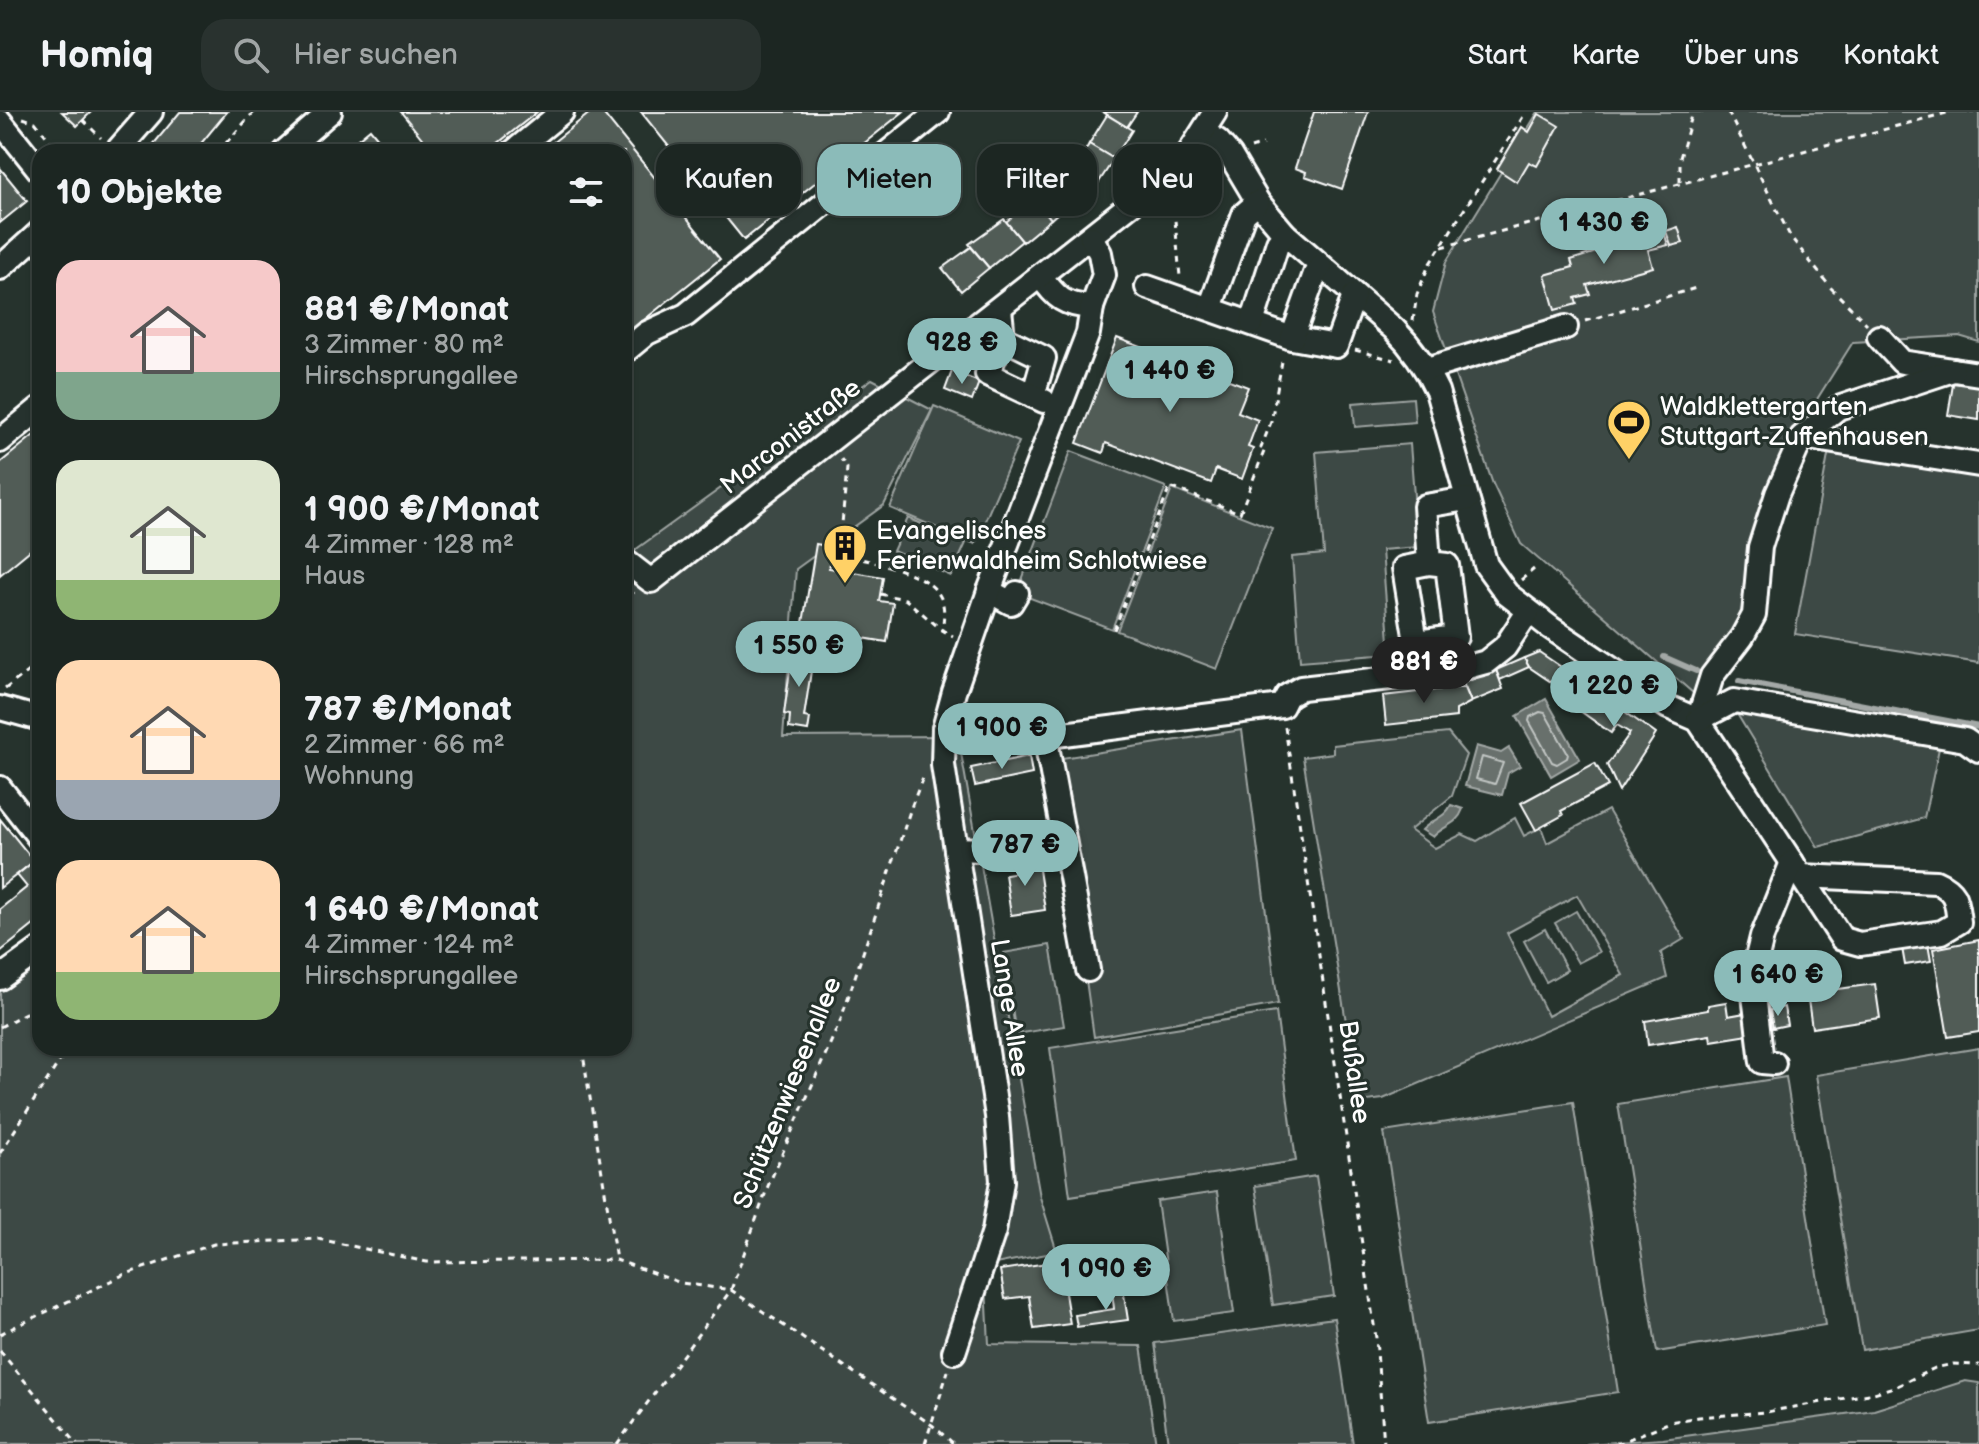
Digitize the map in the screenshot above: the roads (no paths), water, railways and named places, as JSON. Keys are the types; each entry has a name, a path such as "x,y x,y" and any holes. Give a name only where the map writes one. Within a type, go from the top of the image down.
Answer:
{"street":[{"path":"114,144 151,112"},
{"path":"297,144 330,112"},
{"path":"523,144 562,112"},
{"path":"632,345 647,333 686,315 938,112"},
{"path":"0,121 32,161"},
{"path":"1210,122 1218,141 1258,202 1285,234 1410,345 1427,369 1437,391 1486,565 1507,594 1528,612 1668,707 1698,720 1842,939 1860,944 1942,932 1959,922 1956,898 1948,887 1936,882 1796,869"},
{"name":"Marconistraße","path":"632,566 651,581 1182,164 1210,122"},
{"path":"1210,308 1244,214 1258,202"},
{"path":"1252,323 1278,242 1285,234"},
{"path":"1040,276 1055,296 1069,305 1092,307 1104,275 1100,253 1091,237"},
{"path":"0,268 32,239"},
{"path":"1289,337 1321,266"},
{"path":"1147,287 1289,337 1336,346 1354,296"},
{"name":"Lange Allee","path":"954,1352 994,1231 1002,1181 997,1116 943,765 944,729 989,591 1088,333 1092,307"},
{"path":"1000,309 1003,338 987,374 1038,399 1044,358 1003,338"},
{"path":"1427,369 1566,327"},
{"path":"1879,337 1902,362 1979,374"},
{"path":"1698,720 1712,676 1742,637 1754,615 1760,547 1777,494 1802,437 1838,408 1953,370"},
{"path":"0,441 32,415"},
{"path":"1802,437 1979,465"},
{"path":"1429,563 1425,506 1467,499"},
{"path":"989,591 1011,603 1017,593"},
{"path":"944,729 1045,735 1282,706 1287,696 1301,688 1453,671 1486,662 1505,647 1528,612"},
{"path":"1698,720 1734,701 1965,740 1979,750"},
{"path":"0,708 32,717"},
{"path":"1045,735 1088,970"},
{"path":"0,788 32,829"},
{"path":"956,849 1010,851 1064,844"},
{"path":"1774,1063 1762,1062 1752,978 1762,937 1796,869"},
{"path":"0,978 32,955"}],"water":[{"path":"1546,699 1580,759 1551,776 1517,716"},
{"path":"1476,746 1501,753 1509,748 1520,766 1508,773 1502,795 1465,786"},
{"path":"1451,805 1463,809 1454,822 1433,837 1422,830 1446,813"}],"waterway":[{"path":"1664,657 1696,671"},
{"path":"1739,681 1979,727"}],"place":[{"name":"Waldklettergarten Stuttgart-Zuffenhausen","path":"1629,461"},
{"name":"Evangelisches Ferienwaldheim Schlotwiese","path":"845,585"}]}
